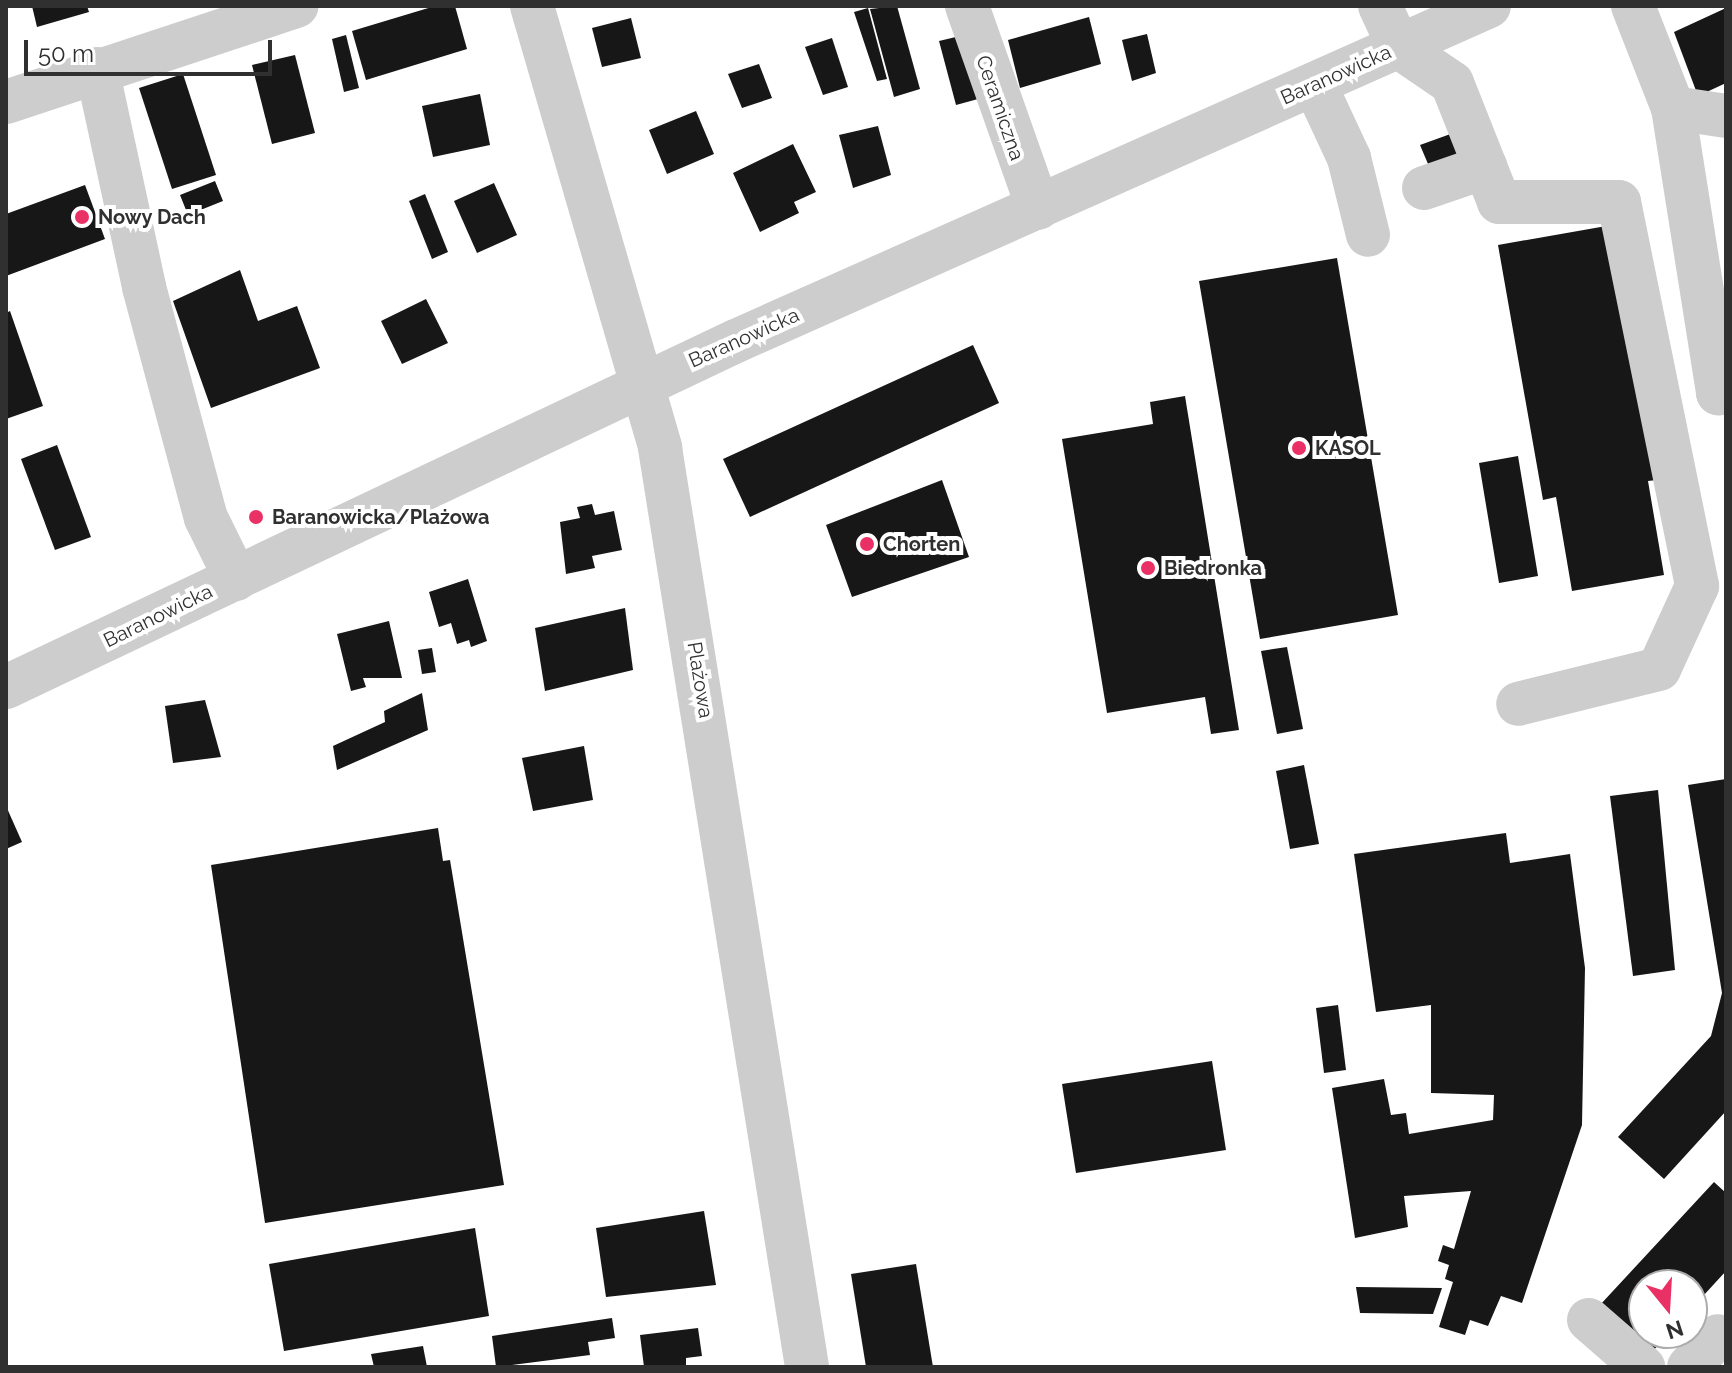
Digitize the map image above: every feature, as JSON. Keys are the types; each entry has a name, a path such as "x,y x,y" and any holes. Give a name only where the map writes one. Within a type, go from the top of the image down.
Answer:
{"street":[{"path":"6,101 297,6"},
{"name":"Plażowa","path":"532,6 643,384 683,572 807,1367"},
{"name":"Ceramiczna","path":"967,6 1038,208"},
{"path":"1380,6 1399,47 1452,83 1499,202 1619,202 1697,586 1659,669 1518,704"},
{"name":"Baranowicka","path":"6,687 643,384 1489,6"},
{"path":"1633,6 1673,108 1711,253 1718,393 1726,392"},
{"path":"97,69 144,287 202,503 236,579"},
{"path":"1315,85 1349,158 1368,235"},
{"path":"1673,108 1726,116"},
{"path":"1424,188 1485,167"},
{"path":"1589,1320 1643,1367"}],"building":[{"path":"32,6 87,6 89,12 37,27"},
{"path":"435,6 455,6 467,49 366,80 352,31"},
{"path":"897,6 920,89 894,97 870,9"},
{"path":"868,8 887,79 877,81 854,12"},
{"path":"1726,8 1726,83 1698,96 1674,32"},
{"path":"1089,17 1101,64 1020,88 1008,40"},
{"path":"631,18 641,58 602,67 592,28"},
{"path":"1147,34 1156,73 1132,81 1122,40"},
{"path":"346,35 359,88 344,92 332,39"},
{"path":"960,36 978,99 956,105 939,41"},
{"path":"832,38 848,87 823,95 805,47"},
{"path":"295,55 315,133 272,144 252,65"},
{"path":"759,64 772,98 742,108 728,74"},
{"path":"183,74 216,175 172,189 139,88"},
{"path":"480,94 490,145 433,157 422,106"},
{"path":"696,111 714,154 667,174 649,130"},
{"path":"878,126 891,175 853,188 839,135"},
{"path":"1456,132 1467,155 1431,171 1420,145"},
{"path":"793,144 816,192 794,202 799,213 760,232 733,173"},
{"path":"215,181 223,201 188,215 180,195"},
{"path":"494,183 517,235 477,253 454,201"},
{"path":"85,185 105,239 6,276 6,214"},
{"path":"425,194 448,252 432,259 409,201"},
{"path":"1612,225 1657,480 1648,481 1664,575 1572,591 1556,497 1543,500 1498,245"},
{"name":"KASOL","path":"1337,258 1398,615 1260,639 1199,281"},
{"path":"240,270 258,321 297,306 320,368 211,408 173,301"},
{"path":"426,299 448,343 402,364 381,321"},
{"path":"10,311 43,406 6,419 6,313"},
{"path":"973,345 999,403 750,517 723,459"},
{"name":"Biedronka","path":"1185,396 1239,730 1211,734 1205,697 1107,713 1062,439 1153,424 1150,402"},
{"path":"57,445 91,537 55,550 21,459"},
{"path":"1518,456 1538,576 1499,583 1479,463"},
{"path":"942,480 969,557 852,597 826,525"},
{"path":"592,504 595,515 614,511 622,550 592,556 595,568 566,574 560,522 580,518 577,507"},
{"path":"468,579 487,641 471,647 469,640 457,644 451,623 439,627 429,592"},
{"path":"625,608 633,670 545,691 535,628"},
{"path":"389,621 402,678 363,678 366,687 351,691 337,634"},
{"path":"1287,647 1303,729 1277,734 1261,651"},
{"path":"432,648 436,672 422,674 418,650"},
{"path":"422,693 428,730 337,770 333,746 385,722 384,711"},
{"path":"205,700 221,757 173,763 165,706"},
{"path":"584,746 593,800 533,811 522,758"},
{"path":"1304,765 1319,844 1290,849 1276,771"},
{"path":"1726,779 1726,1111 1664,1179 1618,1137 1711,1036 1722,993 1688,785"},
{"path":"1658,790 1675,970 1633,976 1610,796"},
{"path":"6,806 22,842 6,849"},
{"path":"438,828 443,861 450,860 504,1185 265,1223 211,865"},
{"path":"1506,833 1510,863 1570,854 1585,968 1582,1125 1522,1303 1501,1296 1488,1326 1470,1320 1465,1335 1439,1327 1453,1282 1445,1279 1449,1265 1438,1261 1443,1245 1454,1249 1471,1191 1404,1196 1408,1227 1355,1238 1332,1088 1384,1079 1391,1115 1406,1113 1409,1134 1493,1120 1494,1095 1431,1093 1431,1005 1376,1012 1354,854"},
{"path":"1338,1005 1346,1070 1324,1073 1316,1008"},
{"path":"1212,1061 1226,1150 1076,1173 1062,1084"},
{"path":"1714,1182 1726,1193 1726,1271 1708,1291 1708,1269 1633,1269"},
{"path":"704,1211 716,1285 606,1297 596,1228"},
{"path":"475,1228 489,1316 284,1351 269,1264"},
{"path":"916,1264 933,1367 866,1367 851,1274"},
{"path":"1628,1275 1628,1330 1600,1305"},
{"path":"1356,1287 1442,1288 1433,1314 1360,1313"},
{"path":"612,1318 615,1338 588,1342 590,1355 496,1367 492,1336"},
{"path":"698,1328 702,1356 686,1358 686,1367 644,1367 640,1335"},
{"path":"423,1346 427,1367 374,1367 371,1354"}],"place":[{"name":"Nowy Dach","path":"82,217"},
{"name":"KASOL","path":"1299,448"},
{"name":"Baranowicka/Plażowa","path":"256,517"},
{"name":"Chorten","path":"867,544"},
{"name":"Biedronka","path":"1148,568"}]}
